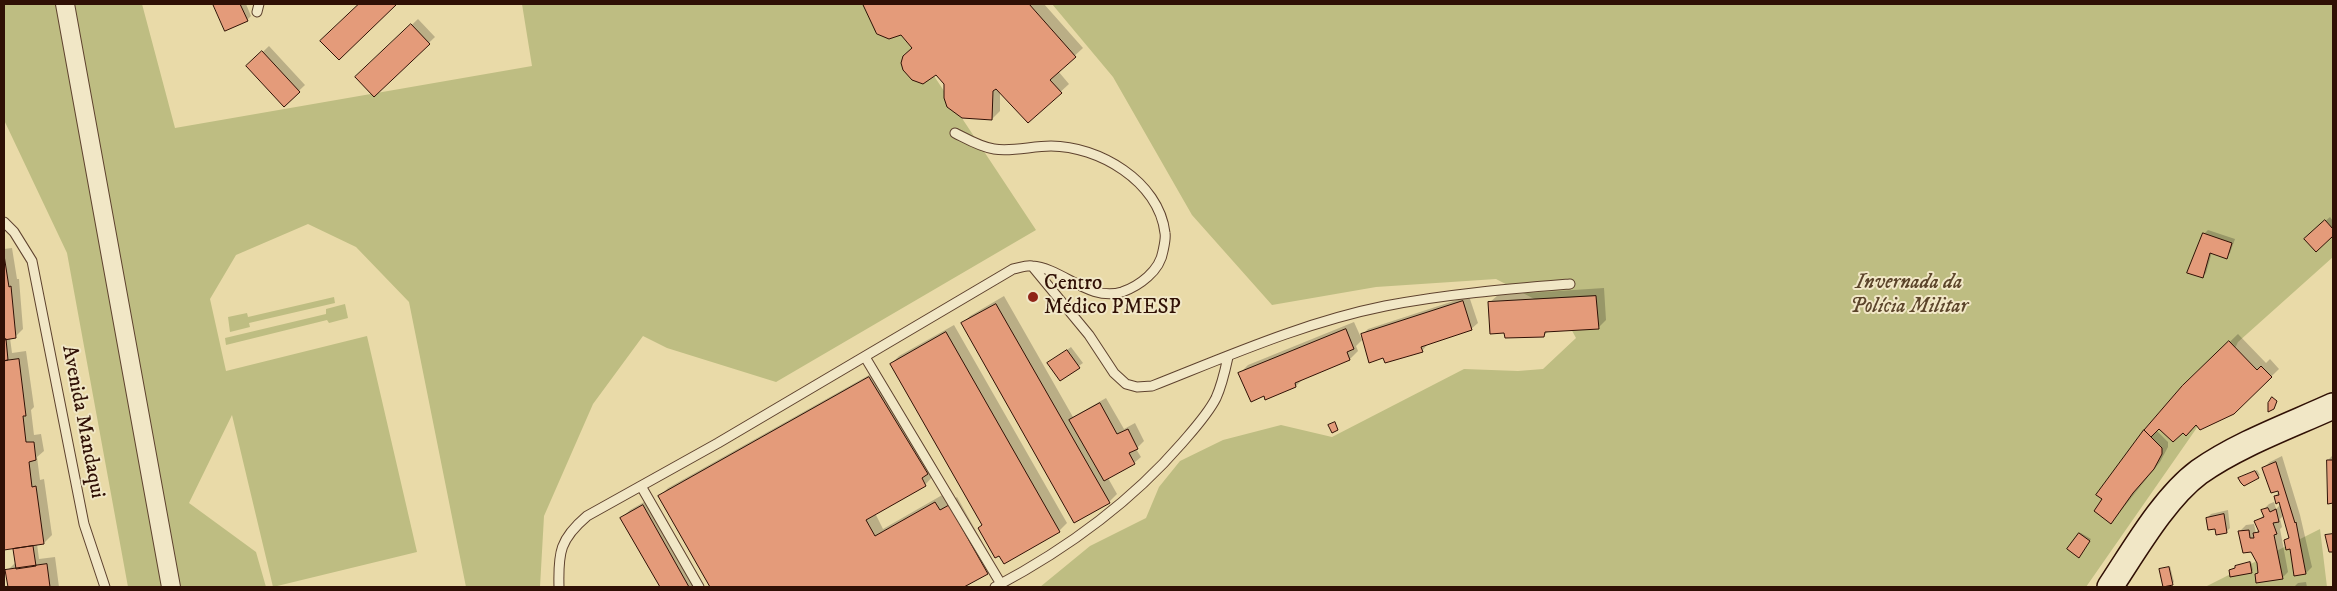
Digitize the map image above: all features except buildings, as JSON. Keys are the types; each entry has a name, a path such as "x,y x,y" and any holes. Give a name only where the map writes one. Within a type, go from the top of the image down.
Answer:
{"main road":[{"path":"2110,587 2146,532 2182,487 2198,473 2239,450 2333,406"}],"street":[{"path":"64,4 171,587"}],"lane":[{"path":"559,587 562,546 570,530 587,516 718,443 1014,269 1032,266 1050,271 1094,292 1120,292 1144,281 1162,257 1166,233 1158,209 1146,188 1126,172 1086,151 1052,146 994,149 955,133"},
{"path":"4,222 14,232"},
{"path":"4,234 14,232"},
{"name":"Avenida Mandaqui","path":"14,232 32,261 84,524 105,587"},
{"path":"1032,266 1089,335 1114,373 1126,384 1137,387 1152,386 1288,333 1385,306 1506,289 1570,284"},
{"path":"865,357 998,586 1057,552 1138,489 1197,426 1215,399 1222,384 1228,357"},
{"path":"641,486 699,587"}],"green space":[{"path":"4,4 142,4 175,128 532,66 522,4 896,4 891,11 1036,230 776,382 667,348 643,336 593,404 544,516 540,587 466,587 409,302 356,247 308,224 236,255 210,299 226,371 367,336 417,552 273,587 232,415 189,503 256,552 266,587 128,587 67,253 4,120"},
{"name":"Invernada da Polícia Militar","path":"1052,4 2333,4 2333,257 2238,342 2196,429 2086,587 1040,587 1090,546 1146,518 1159,487 1180,461 1223,440 1281,425 1332,437 1464,369 1518,371 1543,369 1576,338 1563,314 1496,279 1376,287 1272,305 1192,215 1113,77"},
{"path":"334,297 335,303 249,323 250,327 230,332 228,317 247,313 248,317"},
{"path":"345,304 348,318 329,323 327,320 226,345 225,338 326,314 326,309"},
{"path":"2320,529 2327,587 2205,587"}],"place":[{"name":"Centro Médico PMESP","path":"1033,297"}]}
